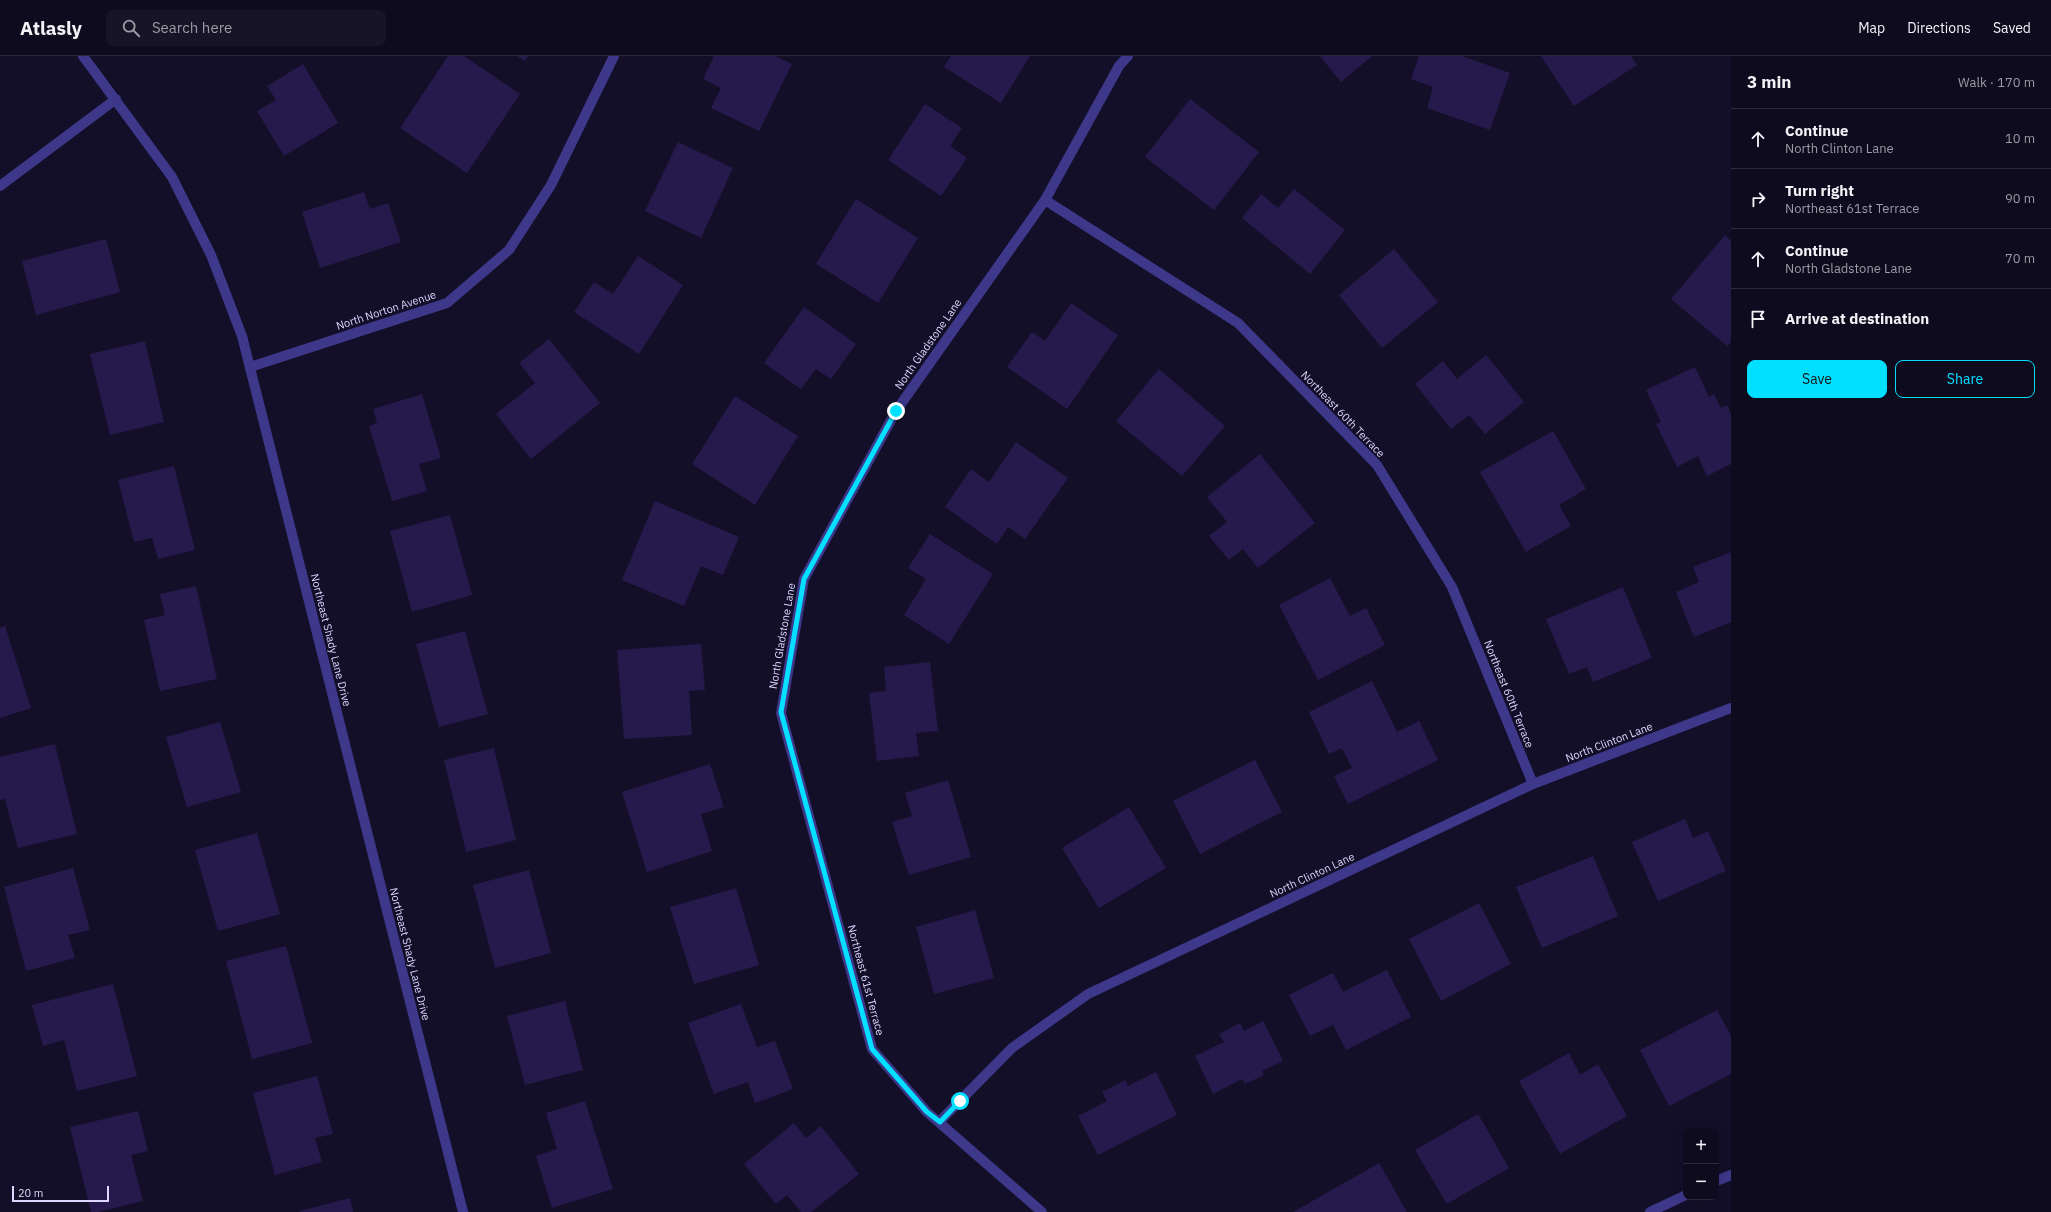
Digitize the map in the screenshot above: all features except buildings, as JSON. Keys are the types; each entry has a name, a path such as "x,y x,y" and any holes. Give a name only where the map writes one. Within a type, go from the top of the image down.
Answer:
{"street":[{"name":"Northeast Shady Lane Drive","path":"83,56 172,177 211,255 242,336 463,1212"},
{"name":"North Norton Avenue","path":"250,367 447,303 509,250 551,185 614,56"},
{"name":"North Gladstone Lane","path":"781,712 804,579 896,411 1045,200 1119,66 1128,56"},
{"path":"0,186 116,99"},
{"name":"Northeast 60th Terrace","path":"1045,200 1238,323 1377,465 1452,587 1533,784"},
{"name":"North Clinton Lane","path":"940,1122 1012,1048 1088,994 1533,784 1731,708"},
{"name":"Northeast 61st Terrace","path":"781,712 872,1049 927,1112 1042,1212"},
{"path":"1719,1180 1731,1174"},
{"path":"1650,1212 1683,1196"}],"route":[{"path":"896,411 804,579 781,712 872,1049 927,1112 940,1122 960,1101"}]}
